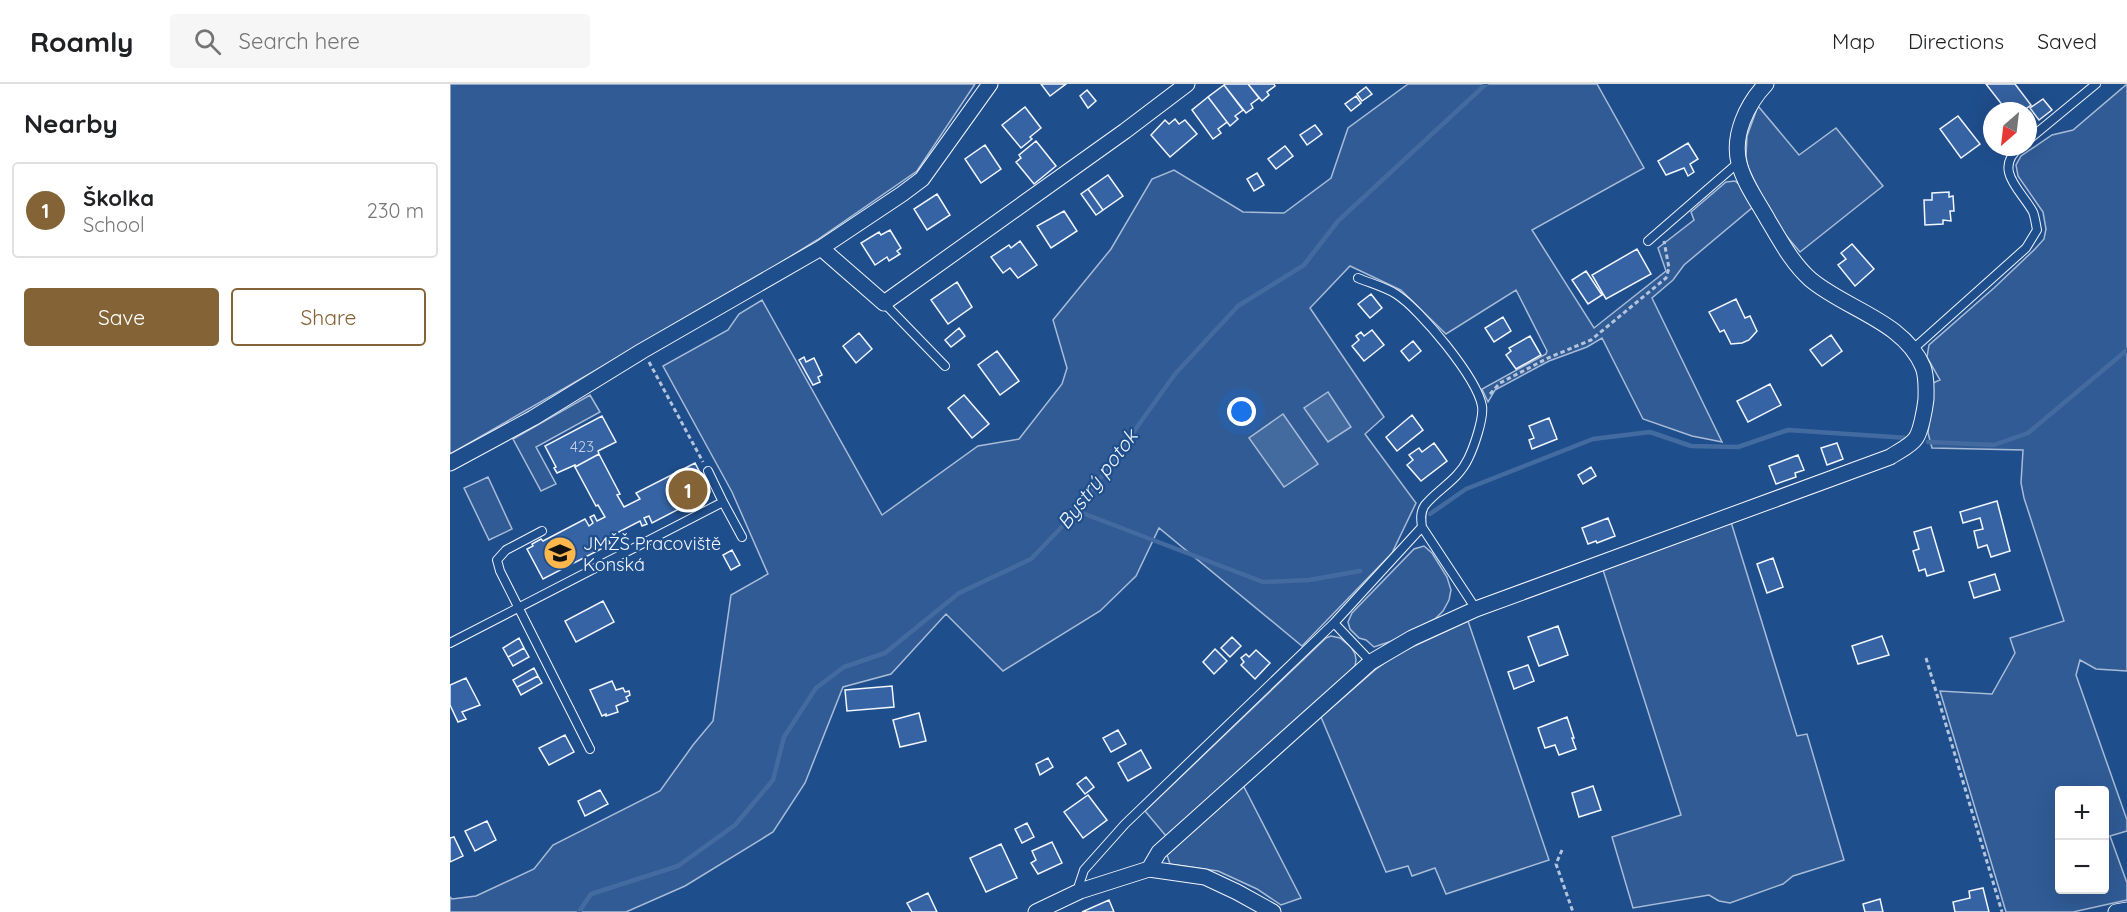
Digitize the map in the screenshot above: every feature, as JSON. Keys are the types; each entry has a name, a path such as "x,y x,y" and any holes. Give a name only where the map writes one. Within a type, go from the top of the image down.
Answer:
{"street":[{"path":"450,463 533,418 642,351 821,248 922,179 990,84"},
{"path":"821,248 884,303 1187,84"},
{"path":"1149,868 1159,852 1371,662 1412,638 1476,609 1890,457 1916,439 1925,407 1926,383 1923,367 1912,350 1890,328 1822,288 1795,263 1746,180 1739,162 1737,144 1750,105 1766,84"},
{"path":"1036,912 1080,891 1149,868 1205,877 1273,912"},
{"path":"2116,912 2127,910"}],"lane":[{"path":"2037,133 2096,84"},
{"path":"1912,350 2026,248 2037,231 2034,213 2013,185 2008,169 2012,156"},
{"path":"1648,241 1739,162"},
{"path":"1358,278 1396,294 1416,313 1454,353 1475,387 1482,405 1483,412 1469,458 1450,483 1424,506 1420,516 1422,527 1476,609"},
{"path":"884,303 945,366"},
{"path":"708,471 742,537"},
{"path":"450,643 723,502"},
{"path":"1080,891 1079,885 1084,870 1125,824 1334,624 1422,527"},
{"path":"542,531 506,550 497,560 518,608 590,749"},
{"path":"1334,624 1371,662"}],"path":[{"path":"1482,405 1500,383 1548,358 1591,340 1666,278 1669,268 1662,229"},
{"path":"642,351 708,471"},
{"path":"1926,658 2002,912"},
{"path":"1562,850 1556,864 1573,912"}],"shaded area":[{"path":"450,84 975,84 917,171 817,240 751,281 450,454"},
{"path":"1408,84 1597,84 1644,168 1532,230 1594,328 1666,271 1658,248 1694,220 1691,212 1726,182 1735,181 1740,185 1753,207 1684,265 1673,280 1652,298 1722,442 1692,436 1643,419 1602,338 1587,347 1549,361 1495,390 1488,402 1482,389 1546,354 1547,351 1516,290 1446,334 1401,290 1350,266 1310,308 1384,417 1365,434 1416,503 1392,553 1302,646 1159,528 1136,576 1100,611 1003,671 946,614 891,674 843,687 805,783 773,832 685,886 626,912 450,912 450,897 452,899 476,896 534,869 553,845 660,791 713,721 731,595 768,574 732,492 663,366 728,330 739,314 762,300 882,515 978,446 1019,439 1062,384 1067,368 1053,320 1111,249 1152,179 1174,170 1243,212 1284,213 1331,178 1348,128"},
{"path":"2127,84 2127,671 2096,669 2080,660 2076,675 2127,820 2127,831 2110,836 2127,883 2127,900 2073,912 2006,912 1940,691 1992,694 2015,653 2010,638 2064,621 2024,498 2021,483 2023,450 1932,448 1928,433 1933,383 1940,380 1927,357 1929,345 1994,288 2044,239 2046,229 2043,212 2018,176 2016,165 2021,156 2037,156 2037,145 2052,135 2073,130"},
{"path":"1758,106 1799,155 1836,128 1883,186 1800,252 1783,232 1750,177 1746,157 1747,136"},
{"path":"1328,392 1351,427 1328,442 1304,408"},
{"path":"590,395 600,412 536,447 556,484 541,491 513,439"},
{"path":"1283,414 1318,464 1284,487 1249,438"},
{"path":"488,477 512,529 489,540 464,488"},
{"path":"1731,522 1797,736 1807,734 1844,860 1793,876 1783,884 1730,903 1719,901 1709,895 1633,908 1612,837 1681,815 1603,570"},
{"path":"1424,546 1432,553 1447,577 1451,590 1449,600 1435,619 1392,641 1374,647 1350,629 1348,622 1352,613 1414,549"},
{"path":"1468,621 1549,860 1446,894 1435,868 1412,876 1408,866 1386,872 1321,717 1397,654"},
{"path":"1331,636 1340,638 1351,647 1355,654 1355,666 1166,836 1145,811 1326,638"},
{"path":"1243,785 1301,898 1281,905 1257,889 1218,871 1170,864 1167,855"}],"building":[{"path":"1041,84 1066,84 1050,96"},
{"path":"1225,84 1248,84 1259,98 1251,104 1253,108 1246,113"},
{"path":"1248,84 1274,84 1275,86 1267,92 1269,95 1262,101"},
{"path":"1986,84 2015,84 2029,102 2000,102"},
{"path":"1224,85 1243,110 1235,116 1238,119 1230,126 1208,97"},
{"path":"1366,87 1372,94 1362,101 1357,94"},
{"path":"1087,90 1096,101 1088,108 1080,96"},
{"path":"1356,96 1361,103 1351,111 1345,104"},
{"path":"1208,97 1227,122 1218,129 1221,133 1213,139 1192,110"},
{"path":"2043,99 2052,110 2039,120 2037,117 2037,103"},
{"path":"1025,107 1041,128 1021,148 1002,125"},
{"path":"1958,116 1980,144 1961,158 1940,129"},
{"path":"1175,119 1179,124 1185,120 1197,134 1170,157 1151,135 1165,120 1169,124"},
{"path":"1315,125 1322,134 1307,145 1300,135"},
{"path":"1036,141 1056,166 1034,184 1016,162 1021,158 1019,155"},
{"path":"1688,143 1698,159 1690,164 1694,172 1688,176 1684,168 1666,175 1658,161"},
{"path":"985,145 1001,169 981,183 965,159"},
{"path":"1285,146 1293,156 1276,169 1268,159"},
{"path":"1257,173 1264,185 1254,191 1247,179"},
{"path":"1108,175 1123,196 1103,210 1088,189"},
{"path":"1088,189 1103,210 1096,215 1081,194"},
{"path":"1949,192 1949,197 1953,196 1954,211 1950,211 1951,221 1943,220 1943,224 1925,225 1924,200 1932,200 1932,193"},
{"path":"937,194 950,215 927,230 914,209"},
{"path":"1064,211 1077,231 1051,248 1037,226"},
{"path":"890,230 901,248 897,251 900,254 889,261 887,257 875,265 861,243 879,232 881,235"},
{"path":"1020,241 1037,265 1018,278 1010,268 1003,273 991,257 1009,245 1011,248"},
{"path":"1852,244 1874,269 1855,286 1838,265 1846,259 1841,253"},
{"path":"1637,249 1651,274 1606,299 1592,275"},
{"path":"1586,271 1602,295 1588,304 1572,280"},
{"path":"957,282 972,307 948,324 931,300"},
{"path":"1371,294 1382,308 1370,318 1358,304"},
{"path":"1736,299 1745,318 1750,316 1757,331 1749,340 1731,344 1724,330 1720,332 1709,312"},
{"path":"1503,317 1511,331 1494,342 1485,328"},
{"path":"959,328 965,336 951,347 945,340"},
{"path":"1372,330 1384,345 1364,361 1352,346 1359,340 1356,336 1361,332 1364,336"},
{"path":"859,333 872,349 856,363 843,346"},
{"path":"1831,335 1842,351 1822,366 1810,350"},
{"path":"1530,336 1541,355 1516,369 1506,355 1511,351 1509,348"},
{"path":"1413,341 1421,351 1409,361 1401,351"},
{"path":"997,351 1019,381 1000,395 978,365"},
{"path":"804,357 806,362 814,358 822,375 818,377 820,382 813,385 799,360"},
{"path":"1770,384 1781,405 1748,422 1737,401"},
{"path":"964,395 989,424 972,438 948,408"},
{"path":"1412,415 1423,430 1397,451 1386,437"},
{"path":"602,416 616,442 575,467 575,465 557,473 545,446"},
{"path":"1549,418 1557,439 1532,449 1529,440 1534,438 1529,426"},
{"path":"1434,443 1447,461 1421,481 1407,465 1413,460 1409,455 1419,448 1422,452"},
{"path":"1837,443 1843,459 1827,465 1821,448"},
{"path":"599,454 620,494 617,495 624,507 640,499 636,493 695,463 710,492 704,495 707,500 703,503 700,498 652,523 649,516 644,518 647,524 642,526 640,521 607,538 610,543 605,546 602,540 598,543 601,549 543,579 527,549 533,546 532,544 541,539 543,541 585,519 589,526 593,523 590,517 594,515 597,521 605,517 598,505 596,506 575,467"},
{"path":"1798,455 1804,470 1795,473 1796,477 1776,484 1769,466"},
{"path":"1591,467 1596,476 1583,484 1578,475"},
{"path":"1997,501 2010,551 1991,557 1987,545 1978,548 1974,531 1983,529 1980,518 1963,523 1960,512"},
{"path":"1608,518 1615,536 1588,544 1582,528"},
{"path":"1931,527 1944,571 1927,576 1925,569 1919,571 1913,551 1919,549 1914,532"},
{"path":"732,550 740,565 731,570 723,555"},
{"path":"1773,558 1783,587 1767,593 1757,564"},
{"path":"1995,574 2000,590 1974,598 1969,582"},
{"path":"603,601 614,622 576,642 565,621"},
{"path":"1558,626 1568,655 1539,666 1528,637"},
{"path":"1882,636 1889,655 1858,664 1852,646"},
{"path":"1232,637 1241,646 1230,657 1221,648"},
{"path":"519,638 524,648 508,657 503,648"},
{"path":"524,648 529,657 513,666 508,657"},
{"path":"1215,649 1227,661 1214,674 1203,662"},
{"path":"1256,650 1270,663 1255,679 1241,665 1244,662 1241,658 1246,654 1249,657"},
{"path":"1528,665 1534,681 1514,689 1508,672"},
{"path":"534,668 538,676 517,687 513,680"},
{"path":"538,676 542,683 521,695 517,687"},
{"path":"466,678 480,705 462,712 466,719 458,722 450,705 450,685"},
{"path":"612,681 616,690 623,688 625,692 629,691 630,695 626,697 628,701 616,706 618,712 602,716 590,690"},
{"path":"892,686 894,707 847,711 845,690"},
{"path":"919,713 926,741 900,747 893,720"},
{"path":"1567,717 1576,749 1559,755 1555,745 1545,748 1538,728"},
{"path":"1118,730 1126,744 1111,752 1103,738"},
{"path":"565,735 574,752 549,765 539,748"},
{"path":"1141,750 1151,768 1128,781 1118,763"},
{"path":"1048,758 1053,767 1040,775 1036,764"},
{"path":"1086,777 1094,787 1085,794 1077,784"},
{"path":"1593,786 1601,810 1579,817 1572,793"},
{"path":"600,790 608,804 585,816 578,801"},
{"path":"1088,795 1107,820 1083,838 1064,812"},
{"path":"487,821 496,840 475,851 465,831"},
{"path":"1027,823 1034,837 1022,843 1015,829"},
{"path":"454,837 463,856 450,862 450,838"},
{"path":"1052,842 1062,863 1038,874 1031,863 1036,860 1032,851"},
{"path":"1001,844 1017,878 986,892 970,858"},
{"path":"1983,888 1989,912 1955,912 1953,902 1970,898 1969,891"},
{"path":"928,893 937,912 912,912 907,903"},
{"path":"1880,899 1883,912 1865,912 1863,904"},
{"path":"1109,900 1114,912 1082,912"}],"waterway":[{"name":"Bystrý potok","path":"579,912 591,894 678,866 735,825 773,780 784,737 816,688 844,667 885,653 959,593 1031,559 1077,511 1175,374 1238,306 1304,265 1338,221 1486,84"},
{"path":"1928,442 1994,445 2028,433 2127,350"},
{"path":"1430,514 1466,489 1593,439 1650,432 1691,446 1738,447 1788,430 1908,438"},
{"path":"1077,511 1263,582 1309,580 1360,571"}],"place":[{"name":"Školka","path":"688,490"},
{"name":"JMŽŠ Pracoviště Konská","path":"560,553"}]}
